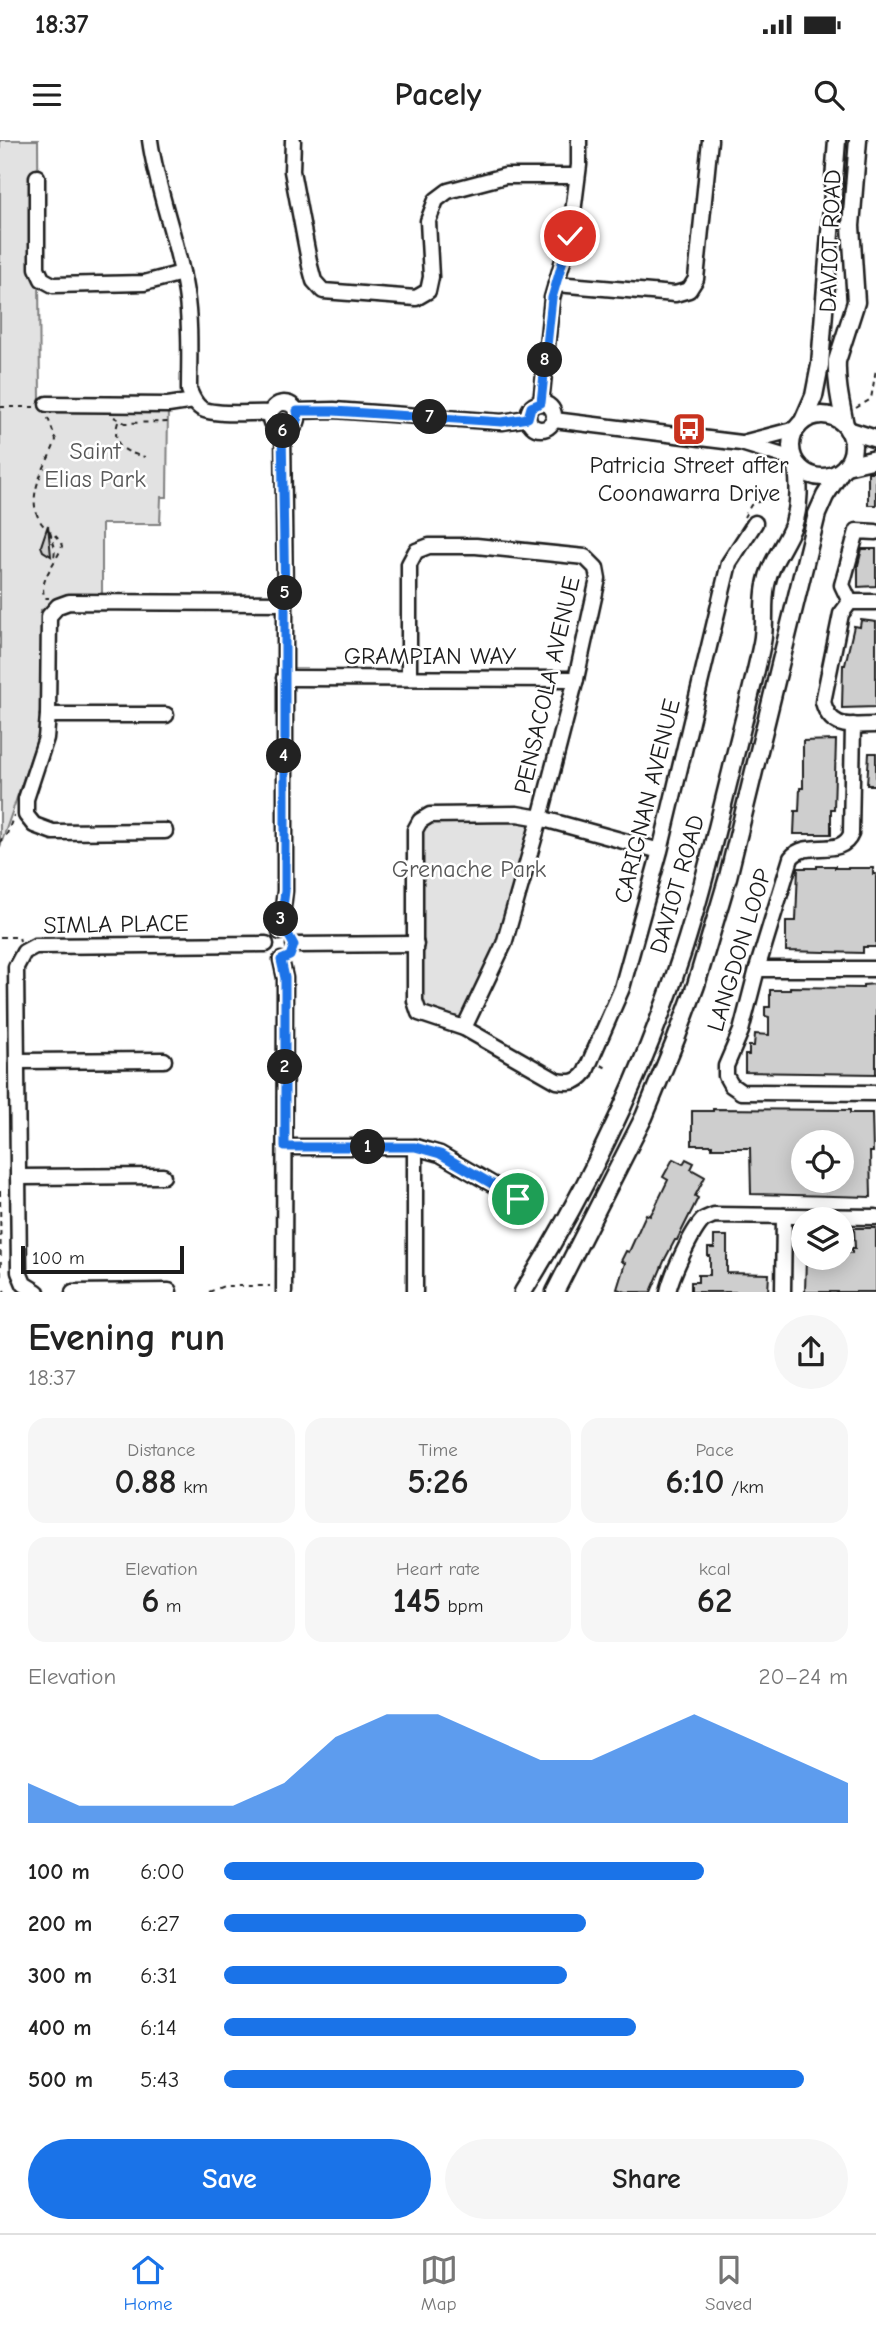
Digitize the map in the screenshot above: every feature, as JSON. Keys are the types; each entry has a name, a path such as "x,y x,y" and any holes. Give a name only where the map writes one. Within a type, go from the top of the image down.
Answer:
{"street":[{"path":"150,140 155,172 182,273 189,312 189,390 201,408 214,412 270,413"},
{"path":"293,140 292,171 314,281 323,291 416,298 428,291 431,277 428,221 436,200 448,191 505,176 577,176"},
{"path":"541,403 552,298 570,236 579,140"},
{"path":"556,284 675,294 688,290 696,279 710,140"},
{"name":"DAVIOT ROAD","path":"799,425 814,396 820,365 837,140"},
{"name":"DAVIOT ROAD","path":"850,424 837,383 837,361 856,302 851,226 858,140"},
{"path":"37,177 37,268 42,279 53,285 144,283 182,273"},
{"path":"42,408 168,405 194,401"},
{"path":"285,403 297,411 298,421 288,431 282,431 271,423 270,413 276,405 285,403"},
{"path":"541,403 550,406 554,415 554,420 548,427 538,428 528,418 531,407 541,403"},
{"path":"297,411 502,422 528,418"},
{"path":"741,443 799,425 817,415 825,415 850,424 876,439"},
{"path":"554,420 741,443 795,462 807,474 820,478 876,459"},
{"path":"843,469 852,457 850,424"},
{"path":"795,462 791,444 799,425"},
{"path":"280,932 285,891 282,431"},
{"name":"DAVIOT ROAD","path":"523,1292 573,1207 611,1133 650,1043 678,965 706,872 760,653 764,633 766,580 797,511 799,490 795,462"},
{"name":"DAVIOT ROAD","path":"555,1292 636,1134 696,985 729,877 817,514 843,469"},
{"name":"CARIGNAN AVENUE","path":"464,1028 557,1081 570,1083 579,1080 585,1073 622,988 660,851 729,563 755,523"},
{"path":"850,602 842,584 857,531 876,532"},
{"name":"PENSACOLA AVENUE","path":"409,678 409,564 416,551 429,546 476,546 585,557 596,568 598,579 576,679 504,944 464,1028"},
{"path":"850,602 876,602"},
{"path":"850,602 841,614 823,702 826,715 837,724 876,725"},
{"path":"165,831 52,832 34,825 26,815 26,799 46,738 48,616 63,603 285,603"},
{"name":"GRAMPIAN WAY","path":"284,678 576,679"},
{"path":"48,715 166,715"},
{"name":"LANGDON LOOP","path":"853,725 851,834 846,844 839,847 803,848 791,858 741,1031 726,1066 726,1076 741,1092 876,1093"},
{"path":"464,1028 419,1013 415,1001 415,830 420,821 430,815 517,814 660,851"},
{"path":"280,932 289,936 294,945 290,956 281,960 268,954 266,944 271,936 280,932"},
{"name":"SIMLA PLACE","path":"37,1292 24,1284 19,1272 16,967 24,952 35,946 266,944"},
{"path":"294,945 416,944"},
{"path":"281,960 285,978 284,1289"},
{"path":"757,969 876,969"},
{"path":"17,1061 164,1060"},
{"path":"285,1147 415,1147 440,1154 518,1199"},
{"path":"415,1147 415,1292"},
{"path":"18,1177 163,1176"},
{"path":"668,1292 675,1268 703,1220 713,1215 876,1217"},
{"path":"783,1292 785,1216"},
{"path":"73,1292 169,1291"}],"path":[{"path":"850,424 854,409 871,399 876,369"},
{"path":"0,407 42,408 52,425 56,440 39,478 36,502 39,519 60,540 62,546 43,584 43,597"},
{"path":"118,421 117,438 120,446 125,452 145,457"},
{"path":"50,531 55,548 52,568"},
{"path":"0,844 7,834 18,802 26,799"},
{"path":"0,937 19,937 24,952"},
{"path":"0,1191 1,1286 5,1292"},
{"path":"209,1292 224,1286 284,1289"}],"green space":[{"name":"Saint Elias Park","path":"0,140 38,140 40,404 168,405 167,497 161,497 160,524 102,524 102,603 41,610 42,725 0,847"},
{"name":"Grenache Park","path":"540,818 504,944 464,1028 419,1013 420,821"}],"building":[{"path":"868,472 876,472 876,505 868,505"},
{"path":"48,525 51,556 43,551 41,546"},
{"path":"862,549 876,549 876,586 858,587 858,565"},
{"path":"861,620 876,622 876,707 842,708 843,665 854,626 860,627"},
{"path":"836,740 831,834 794,834 795,811 799,811 800,788 803,788 803,741"},
{"path":"869,753 876,753 876,785 867,785"},
{"path":"798,868 873,868 873,874 876,874 876,947 863,947 863,953 786,951 786,921 796,921"},
{"path":"876,984 876,1074 745,1072 745,1055 749,1055 749,1046 754,1046 755,1034 769,1035 769,1017 765,1016 765,1007 770,1007 770,990 790,990 790,987 863,988 863,985"},
{"path":"850,1110 850,1113 872,1113 871,1197 751,1194 750,1148 692,1145 692,1111"},
{"path":"673,1159 683,1164 686,1159 694,1163 691,1169 705,1177 695,1196 698,1198 665,1259 651,1292 626,1292 617,1289 625,1263 621,1261 626,1251 629,1252 646,1214 650,1216 655,1207 668,1180 663,1177"},
{"path":"854,1228 876,1228 876,1292 805,1292 806,1270 854,1270"},
{"path":"714,1236 727,1236 727,1273 769,1274 768,1292 691,1292 691,1282 698,1282 698,1275 710,1275 708,1248 714,1248"}],"place":[{"name":"Patricia Street after Coonawarra Drive","path":"689,429"}],"route":[{"path":"518,1199 440,1154 415,1147 285,1147 285,978 281,960 290,956 294,945 289,936 280,932 285,891 282,431 292,429 298,421 297,411 502,422 528,418 531,407 541,403 552,298 570,236"}]}
